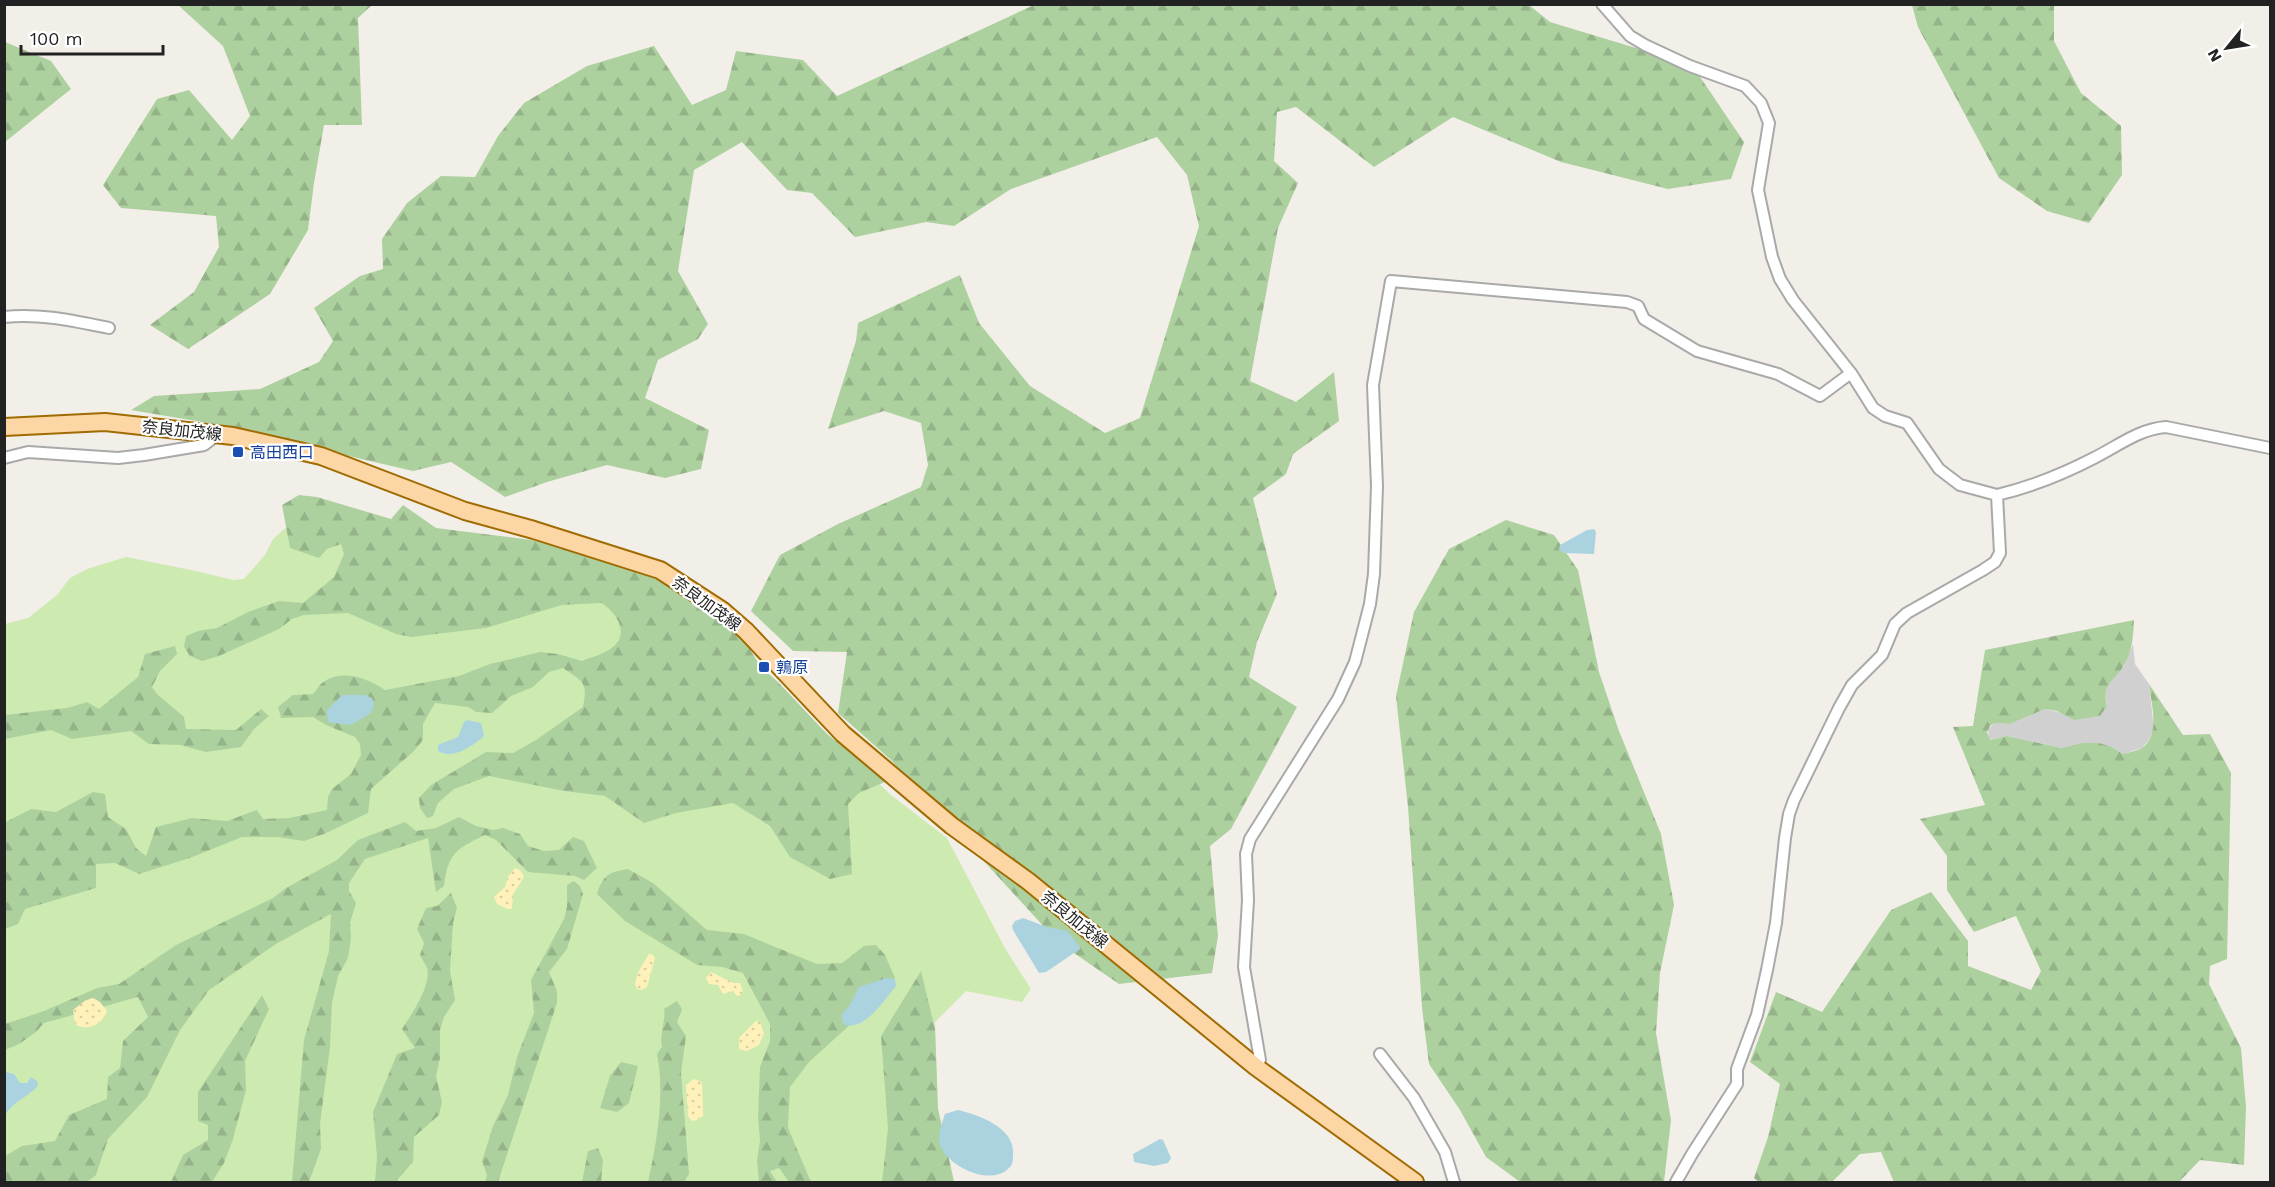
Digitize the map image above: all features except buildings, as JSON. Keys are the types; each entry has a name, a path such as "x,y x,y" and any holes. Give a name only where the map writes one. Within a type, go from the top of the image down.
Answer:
{"main road":[{"name":"奈良加茂線","path":"4,427 105,422 233,436 321,456 465,512 534,530 660,570 723,611 746,631 852,742 952,826 1029,881 1257,1067 1415,1182"}],"street":[{"path":"1602,4 1630,36 1690,66 1745,86 1761,103 1769,123 1758,190 1772,257 1780,279 1793,300 1851,373 1873,408 1885,416 1907,423 1939,469 1960,485 1997,495 2024,488 2073,468 2149,428 2166,427 2271,448"},
{"path":"1257,1067 1260,1060 1244,967 1248,900 1246,854 1250,839 1338,699 1355,662 1370,604 1374,574 1377,486 1373,385 1391,280 1627,302 1638,306 1644,319 1697,351 1778,374 1820,396 1851,373"},
{"path":"4,317 44,316 109,328"},
{"path":"4,458 28,452 118,458 204,445 218,435"},
{"path":"1676,1182 1737,1084 1737,1069 1757,1015 1767,970 1776,923 1785,838 1799,789 1852,685 1882,655 1895,624 1907,613 1995,562 2000,553 1997,495"},
{"path":"1380,1054 1419,1107 1445,1152 1454,1182"}],"shaded area":[{"path":"2133,644 2135,664 2149,684 2154,730 2142,748 2123,754 2112,747 2062,748 2007,736 1989,740 1988,729 1995,723 2010,724 2045,709 2062,713 2107,706 2105,693 2108,684 2124,666"}],"green space":[{"path":"178,5 372,5 358,18 362,125 324,125 308,230 270,294 188,349 150,325 194,292 219,247 216,216 121,208 103,185 157,99 189,90 232,140 250,116 223,46"},
{"path":"1034,5 1529,5 1550,22 1692,65 1744,142 1731,179 1668,189 1561,162 1453,117 1374,167 1296,107 1277,112 1274,161 1298,183 1278,228 1250,381 1296,402 1334,372 1339,421 1293,454 1286,474 1253,498 1277,594 1257,642 1249,677 1297,707 1231,829 1210,846 1218,936 1212,973 1119,984 1058,942 891,760 838,713 847,652 793,651 751,611 780,555 838,524 921,487 928,465 921,423 884,411 828,429 856,341 858,323 960,275 979,323 1030,386 1105,433 1140,418 1199,226 1187,175 1157,137 1011,189 954,226 926,222 855,237 812,193 787,190 742,142 694,170 678,271 708,324 698,339 658,360 645,398 709,430 701,469 665,478 607,465 505,497 451,462 413,471 202,422 131,410 154,396 260,389 319,362 333,341 314,308 360,276 383,269 382,239 407,203 441,176 475,177 498,136 524,103 587,66 654,46 692,105 726,90 736,51 803,60 837,96"},
{"path":"1912,5 2054,5 2054,41 2081,93 2121,126 2122,175 2089,223 2047,211 1999,178 1918,27"},
{"path":"5,42 51,61 71,89 5,142"},
{"path":"299,495 317,497 391,519 403,505 436,528 547,542 670,584 705,604 742,637 761,667 827,734 887,781 859,793 848,804 852,874 830,879 790,857 770,826 733,803 676,813 644,823 605,796 564,791 489,776 454,789 438,803 433,816 427,818 420,808 419,798 431,785 486,752 513,753 583,707 585,692 582,683 563,668 549,672 533,687 511,696 492,713 435,703 423,724 423,740 414,751 371,789 368,813 324,834 304,841 277,837 242,837 190,858 139,874 115,863 96,864 96,888 25,909 18,924 5,929 4,823 31,809 56,812 93,792 105,794 108,817 126,829 136,848 146,856 156,827 192,818 227,821 257,810 263,819 289,818 327,810 328,797 332,789 351,774 361,755 360,744 355,737 313,717 281,718 278,707 293,695 313,694 322,683 337,676 354,676 385,690 459,676 490,664 540,652 558,654 582,661 606,652 618,641 621,629 619,623 602,603 562,605 486,628 411,637 396,634 348,613 304,615 219,656 202,661 190,656 184,647 186,636 198,631 217,628 248,612 279,601 303,603 334,577 344,554 341,544 327,549 319,558 290,548 282,505"},
{"path":"1506,520 1554,535 1578,570 1599,672 1619,731 1661,834 1674,905 1660,973 1656,1033 1671,1120 1664,1182 1520,1182 1486,1157 1460,1110 1429,1064 1422,1008 1408,807 1396,696 1414,612 1449,549"},
{"path":"290,524 617,597 825,732 891,795 947,838 1006,950 1031,989 1022,1002 966,991 935,1022 938,1109 954,1182 5,1182 5,624 28,618 57,595 70,578 87,569 126,557 233,580 244,579 265,555 273,539"},
{"path":"2134,620 2129,654 2120,671 2107,687 2107,706 2100,716 2074,720 2057,711 2045,709 2010,724 1995,723 1987,732 1990,740 2007,736 2062,748 2083,743 2099,743 2123,754 2135,751 2148,742 2153,727 2149,684 2183,735 2210,734 2231,773 2227,959 2210,966 2209,984 2241,1048 2246,1107 2244,1165 2200,1160 2179,1182 1894,1182 1881,1152 1860,1154 1833,1181 1759,1182 1754,1178 1768,1137 1780,1084 1750,1062 1776,992 1822,1012 1891,910 1931,892 1968,941 1968,966 2031,990 2041,971 2016,916 1974,932 1947,890 1947,856 1920,819 1985,805 1953,727 1973,726 1985,650"},
{"path":"175,646 177,654 160,671 152,687 184,717 186,729 236,730 261,709 269,716 254,729 241,747 206,752 180,745 149,744 131,731 72,739 51,730 5,739 5,715 67,708 87,702 99,709 138,677 145,654"},
{"path":"459,817 476,826 493,830 503,828 520,834 528,846 544,851 559,850 573,837 584,841 597,868 584,880 575,876 528,872 496,840 485,835 455,853 448,866 444,886 436,892 428,838 365,859 349,883 349,891 356,903 350,923 351,939 348,958 338,976 332,1003 330,1047 320,1124 321,1149 309,1182 292,1182 304,1040 329,951 331,914 276,944 209,990 180,1030 147,1097 108,1139 96,1175 87,1182 5,1182 5,1156 22,1146 55,1141 69,1115 107,1099 108,1077 120,1068 123,1041 148,1017 138,997 44,1023 19,1044 5,1050 5,1024 44,1011 97,988 119,984 176,945 273,898 286,888 337,860 358,840 405,822 416,831 436,828"},
{"path":"628,869 653,883 707,930 744,934 817,964 842,963 864,946 876,945 885,955 895,978 874,1003 809,1062 790,1087 788,1128 811,1182 789,1182 779,1168 770,1171 777,1182 759,1182 757,1161 760,1140 758,1118 760,1067 770,1041 770,1024 743,973 722,967 697,965 625,921 597,894 604,879 616,872"},
{"path":"574,881 580,886 583,894 567,949 549,972 557,991 557,1003 498,1182 485,1182 487,1175 482,1161 493,1126 508,1095 517,1057 534,1013 531,980 564,919 567,907 567,885"},
{"path":"451,893 457,908 453,923 450,971 455,1000 444,1017 440,1030 440,1058 436,1076 442,1102 439,1115 414,1137 413,1162 398,1182 375,1182 377,1157 373,1112 397,1054 415,1048 402,1029 420,1000 428,975 420,955 424,943 417,929 426,908 437,906"},
{"path":"921,971 935,1029 938,1109 954,1182 882,1182 888,1128 881,1036"},
{"path":"262,995 269,1009 245,1061 246,1090 224,1163 212,1182 171,1182 183,1155 208,1140 208,1125 198,1121 198,1092"},
{"path":"677,1001 682,1009 677,1022 686,1036 681,1073 689,1174 684,1182 648,1182 659,1118 660,1086 657,1054 662,1047 664,1009"},
{"path":"621,1062 638,1066 629,1103 617,1112 600,1108 610,1076"},
{"path":"598,1148 603,1160 601,1182 582,1182 588,1151"}],"sand":[{"path":"515,868 521,871 524,877 513,894 512,909 508,909 497,904 494,897 505,887 508,877"},
{"path":"649,954 655,958 647,987 637,989 635,984 638,972"},
{"path":"711,972 733,983 740,983 743,991 741,995 737,996 733,991 723,994 718,985 709,984 706,978"},
{"path":"93,998 100,1002 107,1011 105,1016 99,1023 92,1026 78,1026 75,1023 73,1010 86,1000"},
{"path":"756,1021 760,1022 764,1033 759,1045 747,1051 739,1049 739,1038"},
{"path":"694,1079 702,1082 703,1116 692,1121 688,1116 686,1085"}],"water":[{"path":"1594,529 1596,532 1594,554 1565,553 1559,550 1560,545 1587,530"},
{"path":"342,695 365,695 372,698 374,705 371,713 351,725 328,722 327,710"},
{"path":"467,720 481,723 484,736 469,748 456,753 438,751 438,745 458,737"},
{"path":"1023,918 1047,927 1067,931 1080,949 1046,972 1039,973 1013,930 1012,926 1015,921"},
{"path":"886,978 895,979 896,986 874,1013 860,1023 845,1025 842,1014 850,1005 859,987"},
{"path":"5,1072 14,1074 20,1083 27,1083 31,1077 38,1082 37,1087 5,1115"},
{"path":"958,1110 985,1119 1009,1137 1013,1161 1009,1168 992,1176 981,1175 952,1161 940,1145 939,1133 945,1114"},
{"path":"1160,1139 1163,1140 1171,1158 1168,1163 1154,1166 1134,1162 1133,1154"}],"place":[{"name":"高田西口","path":"238,452"},
{"name":"鶉原","path":"764,667"}]}
